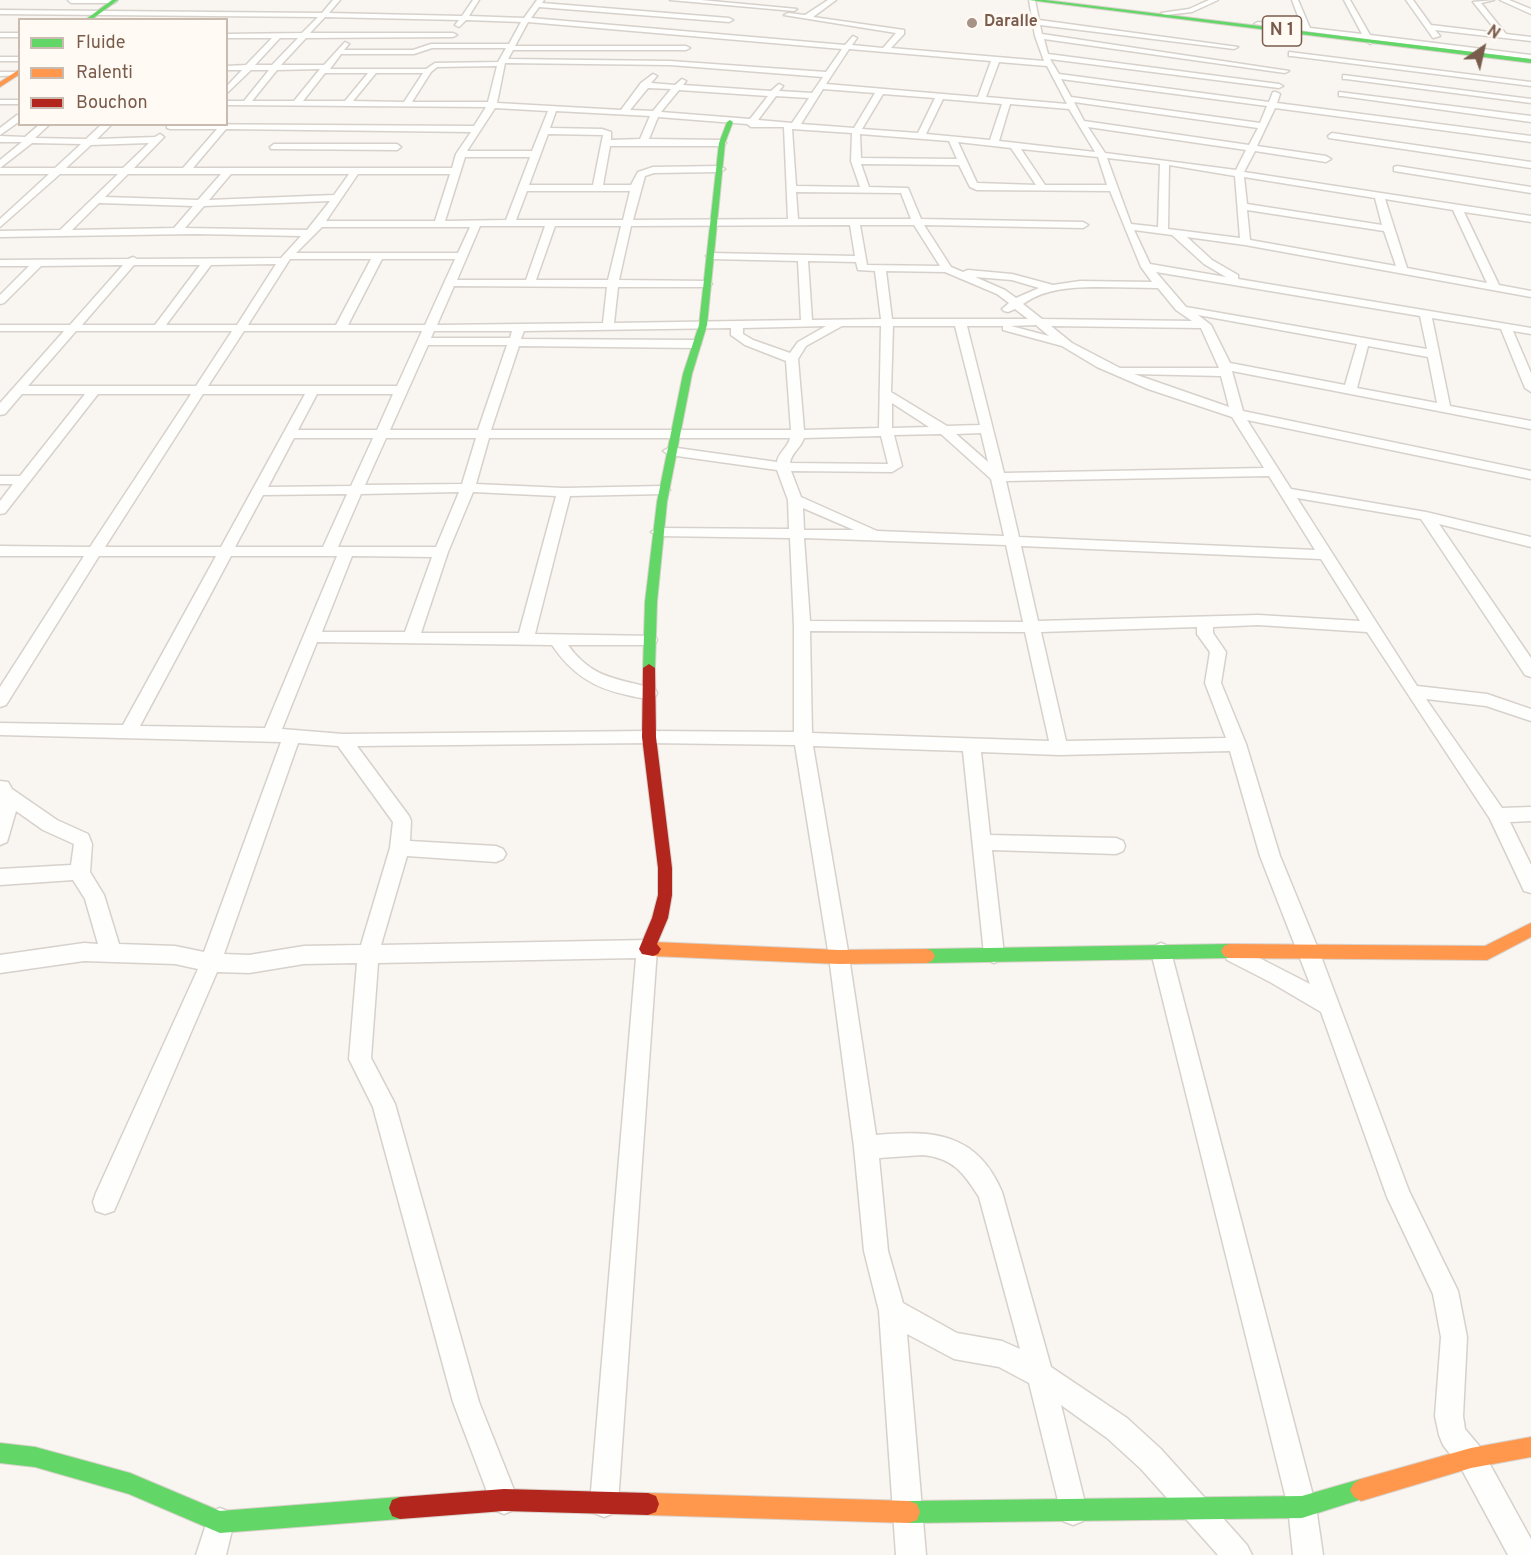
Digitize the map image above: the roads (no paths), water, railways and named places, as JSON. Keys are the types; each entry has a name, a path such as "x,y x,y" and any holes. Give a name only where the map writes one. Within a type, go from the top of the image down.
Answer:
{"main road":[{"path":"91,16 115,0"},
{"name":"N 1","path":"1032,0 1446,49 1474,66 1531,59"},
{"path":"0,82 18,73"},
{"path":"723,118 715,222 703,325 695,344 670,451 658,532 649,640 649,736 665,868 665,895 660,918 647,949 839,957 1227,951 1487,953 1531,929"},
{"path":"0,1453 35,1457 130,1484 220,1522 504,1500 908,1512 1302,1507 1471,1458 1531,1447"}],"street":[{"path":"67,1 115,0"},
{"path":"247,102 275,67 337,0"},
{"path":"448,45 463,17 476,0"},
{"path":"674,0 745,2 794,9"},
{"path":"781,24 801,0"},
{"path":"806,18 833,0"},
{"path":"1032,0 1039,36 1048,60 1081,123 1101,154 1127,226 1146,267 1180,308 1205,325 1226,369 1237,414 1412,691 1497,815 1531,885"},
{"path":"1159,14 1190,11 1215,0"},
{"path":"1245,242 1239,173 1263,126 1292,54 1304,32 1295,0"},
{"path":"1347,0 1369,39"},
{"path":"1409,0 1446,49 1531,59"},
{"path":"1491,0 1476,2 1504,36"},
{"path":"1503,0 1531,12"},
{"path":"0,21 32,1"},
{"path":"439,223 461,154 492,105 502,62 539,2 729,20"},
{"path":"715,36 745,2"},
{"path":"1192,3 1203,5"},
{"path":"252,14 266,4"},
{"path":"186,18 201,6"},
{"path":"420,16 427,6"},
{"path":"610,62 616,27 636,6"},
{"path":"146,18 161,7"},
{"path":"297,103 377,7"},
{"path":"0,12 91,16 152,13 324,14 361,25 453,35"},
{"path":"1159,14 1304,32"},
{"path":"788,15 901,32 886,49"},
{"path":"228,37 304,35 420,16 463,17 526,20 613,48 686,48"},
{"path":"818,28 825,21"},
{"path":"1037,21 1234,46"},
{"path":"0,27 18,27"},
{"path":"339,52 414,52 427,46 448,45 510,47 616,27 996,59 1048,60 1279,86"},
{"path":"1227,61 1245,27"},
{"path":"1430,27 1531,39"},
{"path":"659,48 662,31"},
{"path":"767,40 774,32"},
{"path":"623,113 644,85 703,34"},
{"path":"0,35 18,35"},
{"path":"228,90 278,36"},
{"path":"808,43 813,36"},
{"path":"1039,36 1285,71"},
{"path":"727,44 733,37"},
{"path":"793,222 791,127 854,37"},
{"path":"1292,54 1350,61 1474,66 1531,84"},
{"path":"643,142 655,114 676,87 714,58"},
{"path":"0,59 18,59"},
{"path":"981,99 996,59"},
{"path":"1326,160 1350,61"},
{"path":"407,104 432,66 502,62 703,65 774,93 813,96"},
{"path":"1474,66 1517,146"},
{"path":"228,68 428,71"},
{"path":"346,105 374,71"},
{"path":"644,85 676,87 745,80 789,72 828,75"},
{"path":"751,124 789,72"},
{"path":"1056,76 1531,139"},
{"path":"1346,77 1531,101"},
{"path":"729,100 745,80"},
{"path":"821,86 1007,101 1072,103 1263,126"},
{"path":"865,189 856,161 856,132 881,90"},
{"path":"1342,94 1531,119"},
{"path":"921,136 941,95"},
{"path":"994,143 1007,101"},
{"path":"0,102 18,102"},
{"path":"228,103 492,105 723,118 751,124 921,136 1101,154 1239,173 1401,146 1530,167"},
{"path":"323,112 330,104"},
{"path":"510,222 553,109"},
{"path":"578,132 584,110"},
{"path":"1190,138 1200,117"},
{"path":"0,132 18,118"},
{"path":"310,128 316,120"},
{"path":"1081,123 1326,160 1379,195 1403,271"},
{"path":"0,165 44,126"},
{"path":"0,224 106,126"},
{"path":"0,301 62,232 98,200 169,126"},
{"path":"186,171 224,126 475,129"},
{"path":"265,159 291,127"},
{"path":"265,159 356,172 390,160 408,128"},
{"path":"544,130 606,133 597,189"},
{"path":"0,139 90,142 156,141"},
{"path":"952,139 976,187 1115,188"},
{"path":"606,143 722,142"},
{"path":"1014,146 1043,188"},
{"path":"1379,195 1394,183 1401,146"},
{"path":"461,154 535,154"},
{"path":"1522,155 1530,167"},
{"path":"0,171 228,171 265,159 390,160 454,171"},
{"path":"856,161 962,162"},
{"path":"1164,231 1165,162"},
{"path":"609,326 613,283 635,188 642,174 647,171 720,169"},
{"path":"177,231 228,171"},
{"path":"0,701 94,552 286,258 315,229 356,172"},
{"path":"1394,183 1531,190"},
{"path":"1394,183 1457,207 1531,219"},
{"path":"522,188 635,188"},
{"path":"792,189 905,190 917,222 952,271 1001,292 1068,345 1113,370 1152,386 1237,414 1531,475"},
{"path":"98,200 203,203 336,198"},
{"path":"1242,206 1388,229"},
{"path":"1457,207 1495,288"},
{"path":"0,234 315,229 510,222 917,222 1083,225"},
{"path":"854,222 862,268 952,271 1005,276 1053,288"},
{"path":"328,552 477,223"},
{"path":"530,283 550,223"},
{"path":"1127,226 1245,242 1531,294"},
{"path":"178,253 195,231"},
{"path":"111,253 128,232"},
{"path":"1176,233 1218,269 1248,283"},
{"path":"0,262 111,253 133,260 178,253 208,261 462,256"},
{"path":"340,328 378,256"},
{"path":"711,256 860,259"},
{"path":"803,258 807,322"},
{"path":"1171,271 1205,259"},
{"path":"0,411 133,260"},
{"path":"158,328 208,261"},
{"path":"1146,267 1531,331"},
{"path":"670,451 783,467 892,468 894,466 886,431 886,323 880,269"},
{"path":"450,283 706,285"},
{"path":"998,322 1003,313 1015,302 1065,285 1159,285"},
{"path":"1180,308 1432,354"},
{"path":"1425,312 1444,407"},
{"path":"0,328 519,328 807,322 1205,325"},
{"path":"960,322 987,429 1059,748"},
{"path":"979,322 1068,345"},
{"path":"853,323 840,324 811,338 796,351 792,359 798,434 795,445 784,457 783,467 795,500 802,626 803,739 839,957 866,1147 876,1251 892,1311 911,1555"},
{"path":"737,324 737,335 742,340 783,353 792,359"},
{"path":"1506,326 1531,388"},
{"path":"411,638 441,552 468,489 483,435 519,328"},
{"path":"424,341 695,344"},
{"path":"1350,390 1362,342"},
{"path":"1113,370 1226,369 1444,407 1531,426"},
{"path":"18,390 402,390"},
{"path":"0,510 94,390"},
{"path":"128,732 313,390"},
{"path":"885,394 945,430 997,477 1274,472"},
{"path":"289,434 798,434 987,429"},
{"path":"0,480 24,480"},
{"path":"259,491 663,490"},
{"path":"526,639 564,492"},
{"path":"1287,492 1426,516 1531,543"},
{"path":"795,500 878,535"},
{"path":"1426,516 1531,671"},
{"path":"658,532 878,535 1328,555"},
{"path":"0,551 441,552"},
{"path":"105,1202 211,963 310,637 347,551"},
{"path":"802,626 1032,627 1258,620 1372,627"},
{"path":"1205,623 1205,634 1219,647 1220,662 1213,683 1237,744 1270,856 1309,951 1399,1197 1445,1291 1454,1337 1449,1416 1453,1435 1471,1458 1524,1555"},
{"path":"310,637 649,640"},
{"path":"556,639 574,664 598,682 649,693"},
{"path":"1412,691 1487,700 1531,715"},
{"path":"1,733 128,732 282,735 343,740 649,736 1059,748 1237,744"},
{"path":"343,740 402,821 400,848 369,955 360,1059 384,1104 466,1402 504,1500"},
{"path":"971,745 994,954"},
{"path":"3,789 50,825 81,839 83,844 80,872 84,883 94,895 111,952"},
{"path":"0,837 8,818 3,789"},
{"path":"1497,815 1531,814"},
{"path":"982,842 1116,846"},
{"path":"400,848 496,854"},
{"path":"0,877 80,872"},
{"path":"0,964 84,952 175,955 211,963 249,964 304,955 647,949 604,1503"},
{"path":"1227,951 1277,975 1328,1005"},
{"path":"1161,952 1302,1507 1308,1555"},
{"path":"866,1147 928,1144 952,1150 974,1168 990,1192 1040,1375 1073,1511"},
{"path":"892,1311 954,1346 1002,1354 1040,1375 1117,1428 1151,1460 1237,1555"},
{"path":"211,1555 220,1522"}],"place":[{"name":"Daralle","path":"972,23"}]}
